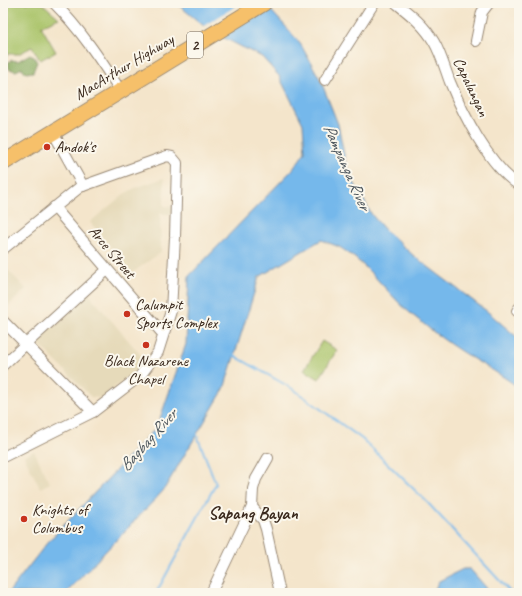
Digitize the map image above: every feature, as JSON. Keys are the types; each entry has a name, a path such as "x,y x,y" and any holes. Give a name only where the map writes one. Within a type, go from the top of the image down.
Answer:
{"highway":[{"name":"MacArthur Highway","path":"3,163 264,3"}],"street":[{"path":"54,3 72,21 124,88"},
{"path":"325,80 374,3"},
{"name":"Capalangan","path":"396,3 418,21 435,43 460,106 481,143 495,162 519,185"},
{"path":"476,41 482,12 489,3"},
{"path":"53,132 83,186"},
{"path":"3,249 54,207 83,186 167,156 172,157 177,163 171,311 158,352 140,376 93,412 3,457"},
{"name":"Arce Street","path":"54,207 163,334"},
{"path":"3,365 107,270"},
{"path":"3,321 93,412"},
{"path":"211,593 252,507 253,488 256,479 268,458"},
{"path":"252,507 263,520 266,529 280,593"}],"shaded area":[{"path":"164,178 164,206 172,207 172,214 160,214 161,252 132,273 90,222 124,194 135,188"},
{"path":"3,265 26,289 3,311"},
{"path":"87,292 145,360 102,398 91,397 35,340"},
{"path":"34,451 50,483 40,488 24,456"}],"green space":[{"path":"3,3 42,3 59,18 41,26 56,52 40,60 32,47 18,54 8,54 3,60"},
{"path":"30,54 37,62 33,72 26,73 22,68 16,71 9,69 8,62 12,60 18,61"},
{"path":"322,341 337,350 319,379 304,370"}],"water":[{"path":"176,3 264,3 288,29 301,45 320,79 338,124 346,164 353,181 372,215 385,230 414,256 488,312 519,339 519,388 441,337 410,313 362,264 339,247 321,240 259,277 224,389 163,491 66,593 8,593 47,543 157,427 186,344 189,276 293,169 305,152 303,124 279,76 262,57 210,31"},
{"path":"463,569 470,569 491,593 428,593 435,589 439,581"}],"pier":[{"path":"241,3 267,3 209,33 202,27"}],"waterway":[{"path":"233,355 293,389 362,439 427,502 511,593"},
{"path":"156,593 216,484 196,433"}],"place":[{"name":"Andok's","path":"47,147"},
{"name":"Calumpit Sports Complex","path":"127,314"},
{"name":"Black Nazarene Chapel","path":"146,345"},
{"name":"Knights of Columbus","path":"24,519"}],"district":[{"name":"Sapang Bayan","path":"253,513"}],"water label":[{"name":"Pampanga River","path":"347,167"},
{"name":"Bagbag River","path":"148,440"}]}
